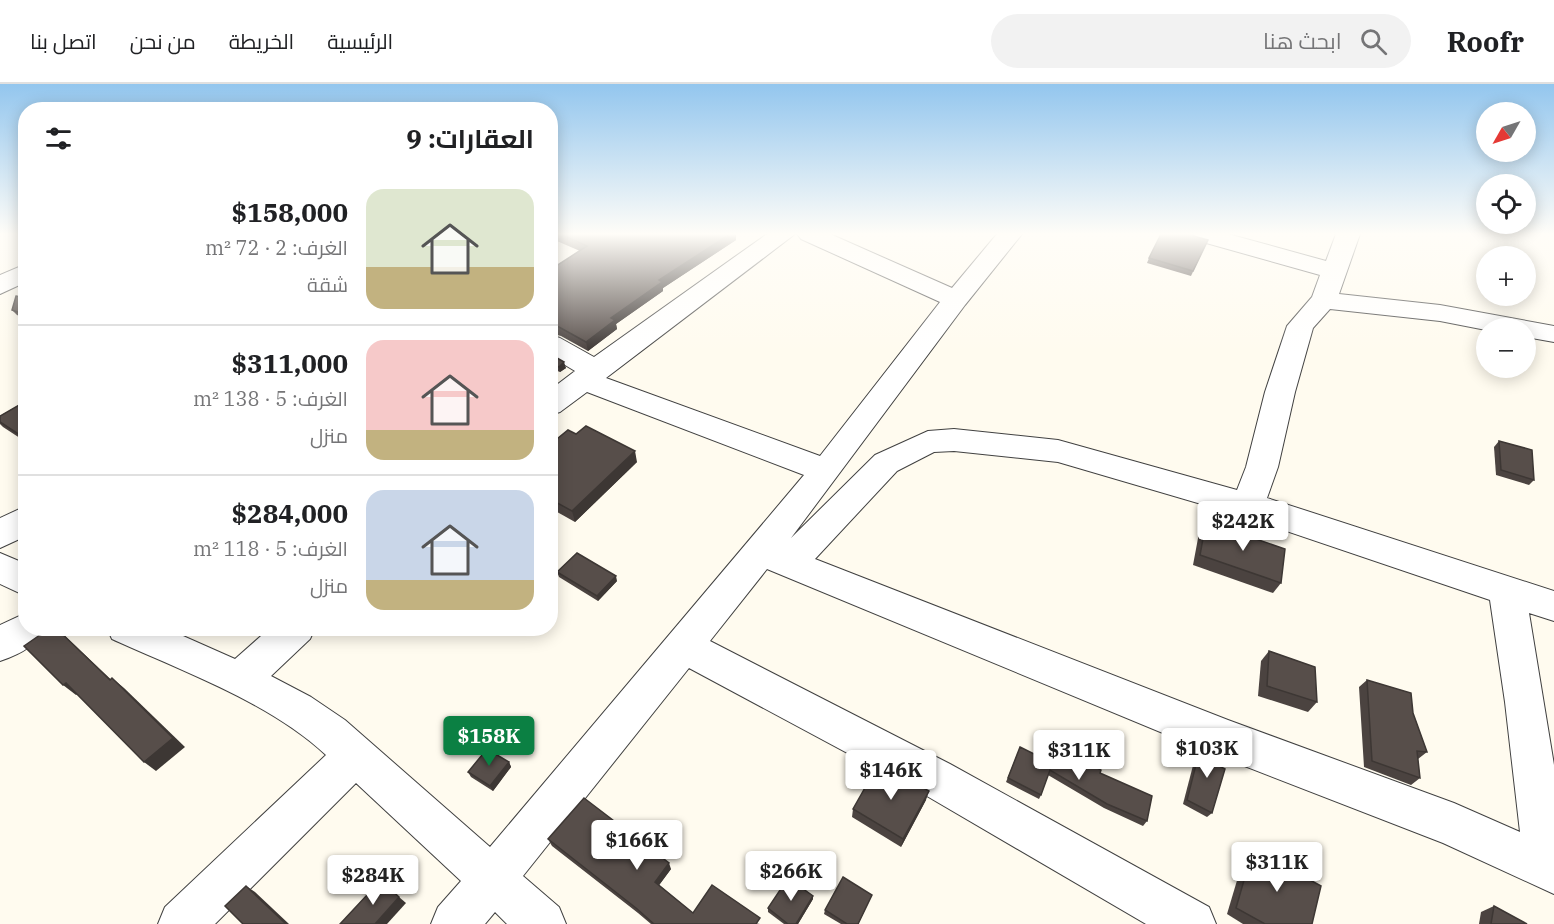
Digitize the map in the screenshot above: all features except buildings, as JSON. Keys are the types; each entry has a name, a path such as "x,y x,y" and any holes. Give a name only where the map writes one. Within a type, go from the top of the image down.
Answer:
{"street":[{"path":"558,399 730,273"},
{"path":"898,273 956,299"},
{"path":"775,557 826,471 977,273"},
{"path":"1248,505 1262,467 1299,326 1324,300 1335,273"},
{"path":"0,286 18,276"},
{"path":"1324,300 1440,313 1554,334"},
{"path":"558,350 590,376 826,471"},
{"path":"455,924 683,646 775,557 886,463 928,442 954,440 1058,451 1248,505 1554,606"},
{"path":"0,535 18,524"},
{"path":"775,557 1226,739 1454,825 1550,869 1540,707 1507,591"},
{"path":"0,567 18,577"},
{"path":"0,645 18,634"},
{"path":"142,636 240,679 297,710 331,733 542,924"},
{"path":"240,679 288,636"},
{"path":"683,646 935,778 1192,924"},
{"path":"182,924 356,756"}]}
